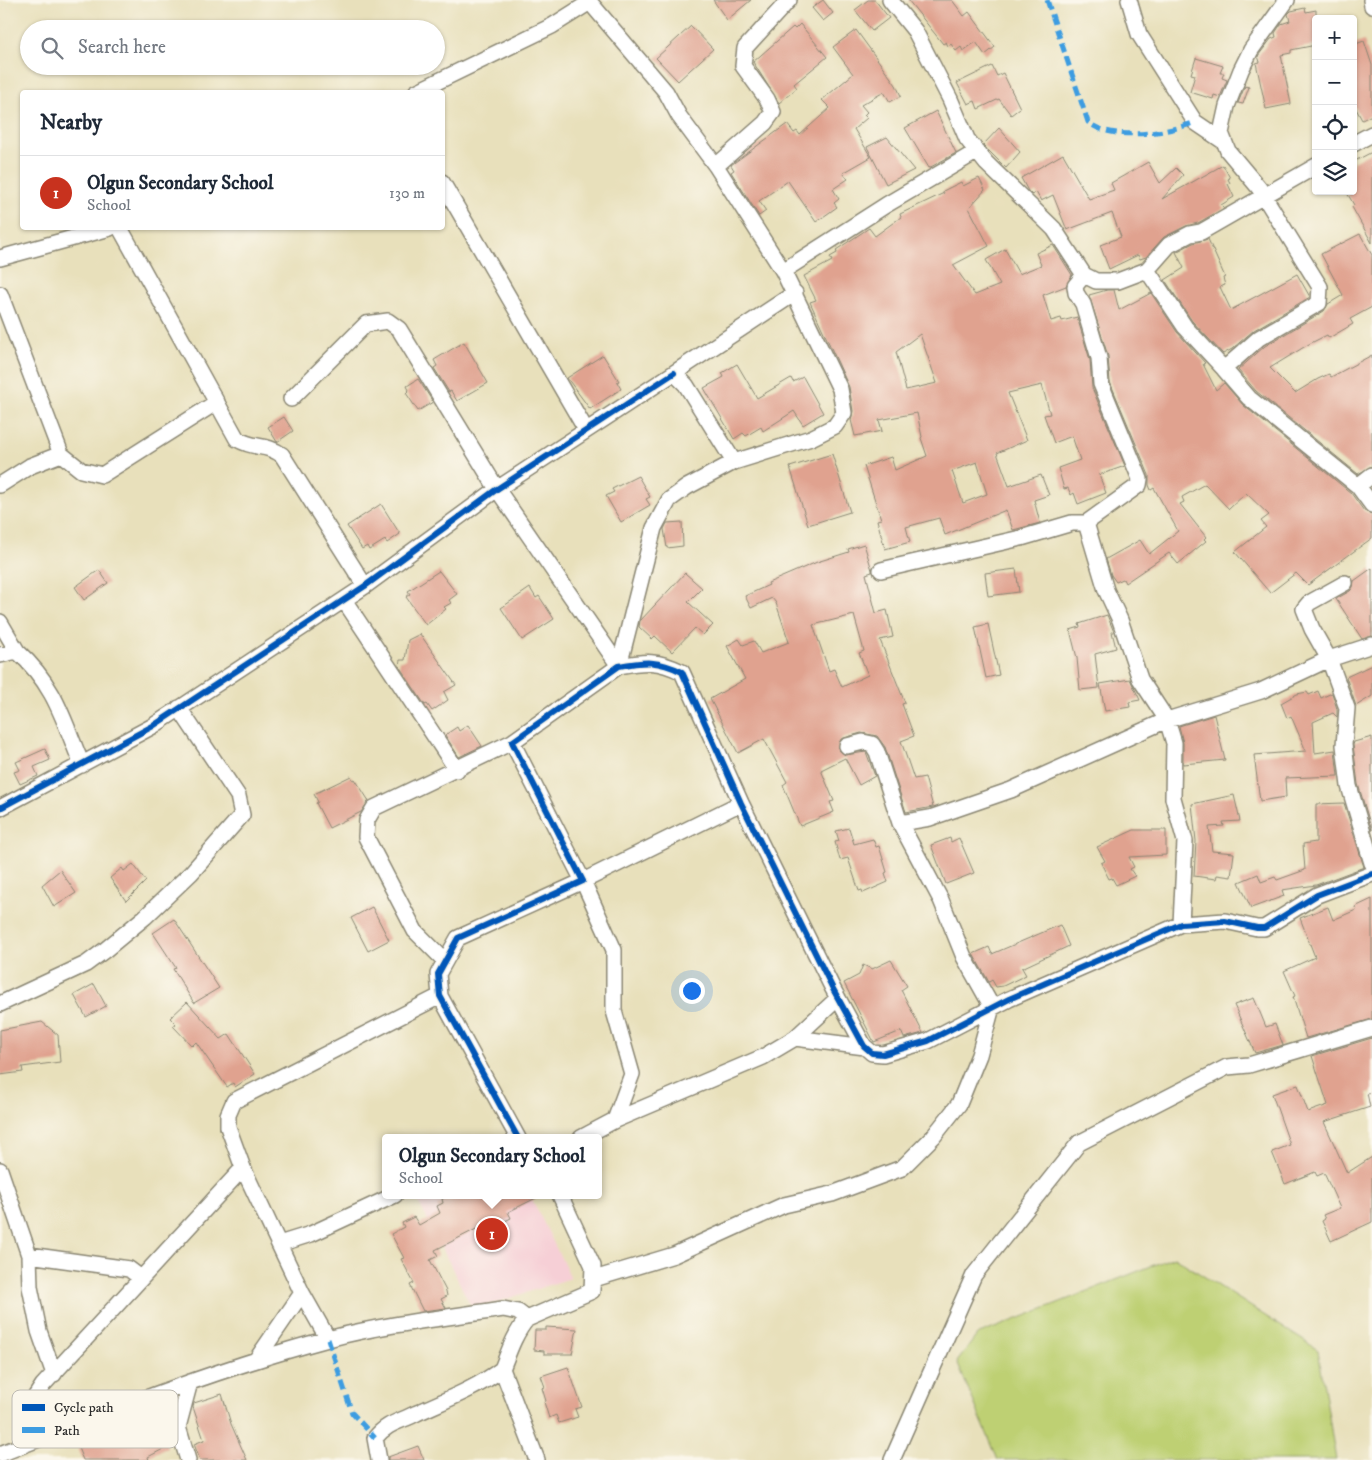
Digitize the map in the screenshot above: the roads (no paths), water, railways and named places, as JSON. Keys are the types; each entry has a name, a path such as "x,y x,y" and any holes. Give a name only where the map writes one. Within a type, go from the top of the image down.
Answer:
{"street":[{"path":"716,166 764,124 773,112 767,99 742,66 746,48 789,0"},
{"path":"890,0 915,31 950,99 967,139 976,152 1054,229 1084,275 1096,281 1118,281 1147,270 1169,245 1190,234 1201,232 1312,168"},
{"path":"1129,0 1138,34 1195,122 1223,141 1264,196 1320,286 1319,303 1259,338 1224,369"},
{"path":"1223,141 1222,128 1241,70 1251,50 1288,0"},
{"path":"1370,0 1372,6"},
{"path":"420,90 552,26 589,1 666,92 679,116 716,166 783,271 840,389 844,413 835,426 811,438 734,462 687,486 669,500 654,528 619,666"},
{"path":"1357,142 1372,134"},
{"path":"783,271 886,204 976,152"},
{"path":"445,187 586,430"},
{"path":"0,258 103,230"},
{"path":"121,230 237,439 250,446 270,447 282,455 364,586"},
{"path":"1147,270 1185,327 1249,398 1358,486 1372,505"},
{"path":"881,570 1021,538 1072,523 1086,523 1139,485 1140,479 1101,384 1099,358 1083,304 1076,293 1075,286 1084,275"},
{"path":"0,808 153,726 344,600 497,489 795,293"},
{"path":"0,294 61,454 81,470 102,475 217,402"},
{"path":"290,399 366,324 388,321 399,329 497,489 619,666"},
{"path":"674,373 686,385 734,462"},
{"path":"0,485 30,466 61,454"},
{"path":"1358,486 1372,474"},
{"path":"1086,523 1106,590 1120,620 1140,679 1167,720 1175,751 1173,798 1185,841 1181,924"},
{"path":"1345,583 1309,603 1304,609 1312,630 1329,659 1347,708 1344,745 1349,786 1372,863"},
{"path":"344,600 457,770"},
{"path":"1,626 17,651 34,666 48,684 82,765"},
{"path":"900,823 930,818 1011,790 1167,720 1261,691 1329,659 1372,645"},
{"path":"0,655 17,651"},
{"path":"444,961 415,931 366,837 367,820 374,808 457,770 512,742 619,666 637,663 664,663 682,672 741,803 838,998 865,1047 872,1053 884,1054 928,1041 992,1007 1181,924 1225,921 1264,928 1317,895 1372,874"},
{"path":"0,1004 86,964 105,950 145,917 191,873 242,815 238,796 179,708"},
{"path":"512,742 583,881 614,950 614,1011 632,1074 615,1120"},
{"path":"594,1279 674,1255 784,1205 832,1194 902,1168 933,1137 959,1104 979,1055 992,1007 964,957 941,900 900,823 877,752 872,744 863,742 847,746"},
{"path":"516,1134 440,996 438,974 458,938 583,881 741,803"},
{"path":"328,1339 302,1293 243,1168 228,1127 228,1115 234,1101 440,996"},
{"path":"589,1134 615,1120 763,1057 795,1038 838,998"},
{"path":"892,1460 974,1275 1079,1143 1227,1067 1249,1065 1372,1028"},
{"path":"795,1038 865,1047"},
{"path":"41,1390 243,1168"},
{"path":"0,1170 29,1255 30,1287 39,1332 54,1374"},
{"path":"279,1244 311,1234 387,1199"},
{"path":"379,1460 375,1438 384,1427 489,1379 502,1369 520,1327 528,1318 592,1290 594,1279 593,1266 562,1199"},
{"path":"29,1255 129,1269 142,1278"},
{"path":"256,1360 302,1293"},
{"path":"168,1390 256,1360 328,1339 406,1323 503,1309 518,1312 528,1318"},
{"path":"502,1369 537,1460"},
{"path":"188,1460 178,1427 190,1382"},
{"path":"0,1454 15,1448"}],"place":[{"name":"Olgun Secondary School","path":"492,1234"}]}
